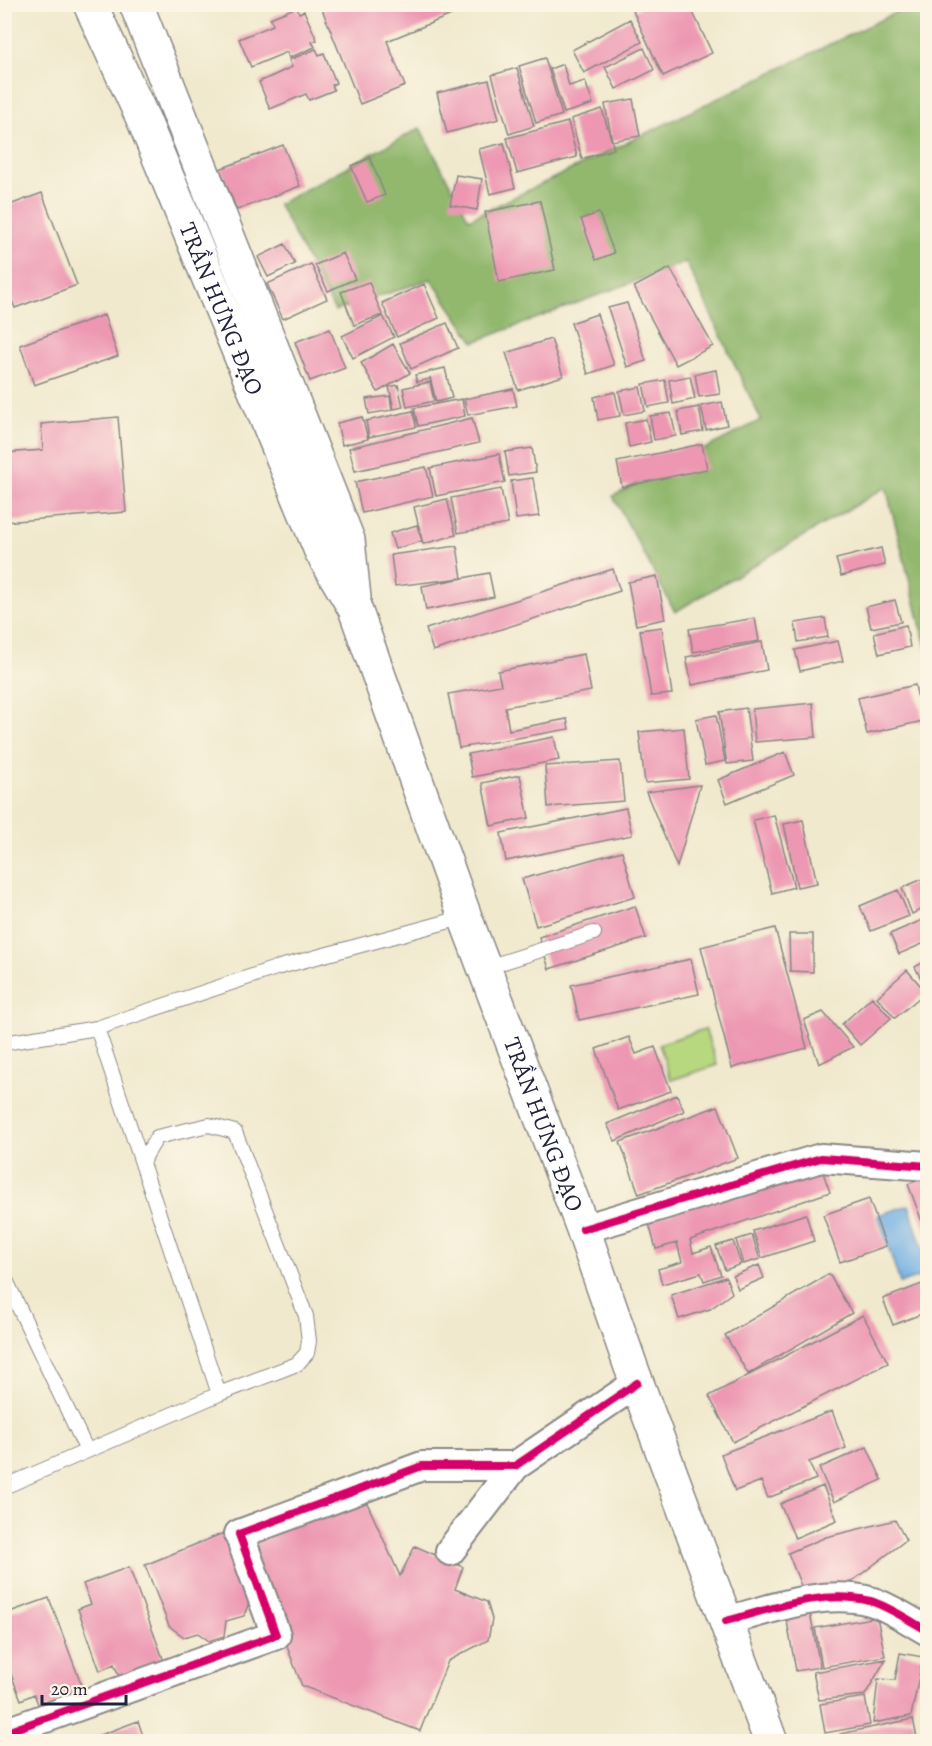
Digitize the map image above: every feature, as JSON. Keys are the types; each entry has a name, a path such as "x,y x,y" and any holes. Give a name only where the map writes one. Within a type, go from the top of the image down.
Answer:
{"main road":[{"name":"TRẦN HƯNG ĐẠO","path":"90,4 144,121 321,551 356,609 465,916 583,1229 637,1383 771,1742"},
{"name":"TRẦN HƯNG ĐẠO","path":"136,4 348,540 356,609"},
{"path":"144,121 178,108"}],"street":[{"path":"583,1229 821,1158 927,1166"},
{"path":"450,1551 515,1466 637,1383"},
{"path":"4,1733 276,1635 239,1534 422,1466 515,1466"},
{"path":"726,1621 793,1602 838,1597 871,1601 927,1630"}],"lane":[{"path":"4,1043 97,1028 276,968 465,916"},
{"path":"485,968 594,933"},
{"path":"97,1028 219,1394"},
{"path":"4,1487 219,1394 297,1364 307,1353 309,1341 306,1316 235,1132 208,1125 158,1137 142,1162"},
{"path":"4,1276 87,1451"}],"green space":[{"path":"911,5 927,5 927,651 886,487 675,612 613,496 761,420 686,262 474,342 431,279 335,311 278,204 420,128 469,219"},
{"path":"705,1029 717,1065 671,1080 659,1044"}],"water":[{"path":"909,1205 927,1263 927,1275 900,1283 878,1215"}],"building":[{"path":"320,4 459,4 461,11 387,41 405,86 360,104"},
{"path":"648,4 689,4 712,53 663,76 633,11"},
{"path":"297,7 299,13 304,11 317,40 312,42 315,47 289,58 287,52 251,67 239,39 273,25 270,18"},
{"path":"630,19 642,42 584,73 572,50"},
{"path":"644,48 654,70 616,89 605,67"},
{"path":"316,49 319,55 324,53 336,83 332,85 334,90 309,100 306,94 270,109 259,82 292,67 289,60"},
{"path":"545,58 562,115 536,123 519,66"},
{"path":"563,64 569,86 585,81 593,104 564,113 550,69"},
{"path":"517,68 534,126 509,134 492,75"},
{"path":"489,80 499,119 447,133 437,93"},
{"path":"633,99 640,136 612,141 605,104"},
{"path":"602,109 614,149 582,159 571,119"},
{"path":"568,122 577,157 517,173 507,138"},
{"path":"504,143 515,188 490,194 479,149"},
{"path":"283,145 300,186 237,210 220,169"},
{"path":"370,158 385,195 367,202 351,166"},
{"path":"456,175 482,179 477,210 450,205"},
{"path":"42,193 77,285 15,308 4,282 4,207"},
{"path":"540,201 555,270 499,282 485,212"},
{"path":"599,213 614,253 596,260 581,219"},
{"path":"285,244 295,264 268,277 258,257"},
{"path":"343,253 355,279 328,291 315,265"},
{"path":"311,264 327,299 283,319 267,284"},
{"path":"670,268 713,346 676,365 634,287"},
{"path":"369,282 382,315 354,325 341,292"},
{"path":"424,284 439,318 397,337 382,303"},
{"path":"627,303 646,361 627,367 608,308"},
{"path":"597,314 614,365 588,374 571,323"},
{"path":"104,315 118,356 34,385 20,345"},
{"path":"383,316 394,337 353,358 342,336"},
{"path":"447,323 458,348 411,369 400,343"},
{"path":"330,329 345,368 310,381 295,342"},
{"path":"551,339 563,376 518,390 506,353"},
{"path":"393,344 410,373 378,392 361,363"},
{"path":"445,368 452,398 436,402 430,377 430,379 417,382 415,375"},
{"path":"716,370 720,394 699,397 695,374"},
{"path":"690,376 695,399 673,404 669,380"},
{"path":"665,380 669,403 648,407 643,384"},
{"path":"430,382 434,401 407,407 403,388"},
{"path":"398,385 403,407 394,409 389,387"},
{"path":"640,387 645,411 624,415 619,391"},
{"path":"513,389 517,406 468,415 464,399"},
{"path":"615,392 620,416 598,420 594,397"},
{"path":"390,396 392,410 369,414 366,399"},
{"path":"462,399 465,416 418,426 414,408"},
{"path":"722,402 727,425 706,430 701,406"},
{"path":"699,407 703,431 682,435 678,411"},
{"path":"413,411 416,427 369,437 366,421"},
{"path":"671,413 676,436 654,440 650,416"},
{"path":"118,417 126,512 4,522 4,453 43,450 41,424"},
{"path":"362,417 368,439 342,445 337,423"},
{"path":"472,418 479,443 355,471 349,448"},
{"path":"646,419 651,442 629,447 625,423"},
{"path":"702,444 707,469 622,487 617,462"},
{"path":"532,448 536,472 509,476 505,452"},
{"path":"499,454 505,482 436,496 430,468"},
{"path":"426,467 433,496 362,513 355,482"},
{"path":"533,478 539,516 516,519 511,481"},
{"path":"501,489 508,524 458,533 451,498"},
{"path":"447,499 456,535 423,544 414,507"},
{"path":"417,525 422,541 395,549 390,533"},
{"path":"457,546 462,578 395,586 391,555"},
{"path":"881,548 885,565 841,576 836,559"},
{"path":"613,569 620,591 433,651 426,629"},
{"path":"489,573 494,597 426,610 422,586"},
{"path":"657,576 665,619 636,625 628,582"},
{"path":"895,600 901,622 871,628 866,607"},
{"path":"755,618 759,641 693,652 689,629"},
{"path":"825,618 828,637 798,642 795,623"},
{"path":"906,625 910,647 879,654 874,633"},
{"path":"662,627 672,694 651,696 640,630"},
{"path":"838,641 843,661 800,671 795,650"},
{"path":"762,642 767,670 692,685 686,657"},
{"path":"584,654 591,691 505,707 509,730 567,719 569,729 459,748 448,694 501,685 498,671"},
{"path":"915,685 923,721 867,734 858,698"},
{"path":"813,703 816,737 755,742 752,709"},
{"path":"746,708 753,761 727,764 719,712"},
{"path":"716,715 725,761 705,765 696,719"},
{"path":"684,728 689,779 645,783 639,732"},
{"path":"554,737 559,760 472,777 468,754"},
{"path":"785,752 794,775 727,803 718,780"},
{"path":"620,761 624,801 548,807 545,766"},
{"path":"520,775 529,818 491,826 482,783"},
{"path":"700,785 677,867 646,792"},
{"path":"626,808 632,835 506,861 501,833"},
{"path":"774,815 794,887 772,893 753,820"},
{"path":"803,820 817,883 797,887 784,824"},
{"path":"622,851 635,897 536,926 522,879"},
{"path":"927,877 927,907 912,914 902,888"},
{"path":"898,890 909,916 871,931 860,906"},
{"path":"635,906 646,938 549,969 539,937"},
{"path":"927,918 927,942 899,954 890,934"},
{"path":"775,928 807,1048 732,1068 701,947"},
{"path":"789,934 813,934 813,972 790,971"},
{"path":"691,959 699,994 579,1020 571,985"},
{"path":"927,960 927,990 915,967"},
{"path":"907,970 926,992 895,1018 877,997"},
{"path":"872,997 891,1018 860,1045 842,1024"},
{"path":"823,1012 853,1047 819,1064 804,1020"},
{"path":"629,1037 636,1054 655,1047 671,1091 618,1110 596,1049"},
{"path":"677,1095 684,1111 615,1141 607,1124"},
{"path":"718,1106 738,1158 639,1194 620,1142"},
{"path":"821,1167 830,1192 690,1240 693,1253 711,1247 721,1275 704,1281 701,1273 662,1284 658,1269 682,1262 677,1243 656,1249 648,1220"},
{"path":"927,1177 927,1235 908,1184"},
{"path":"869,1199 886,1246 840,1262 823,1215"},
{"path":"806,1214 814,1241 762,1258 753,1231"},
{"path":"752,1235 760,1259 743,1264 736,1240"},
{"path":"733,1241 741,1264 725,1270 716,1246"},
{"path":"759,1265 764,1278 738,1289 733,1276"},
{"path":"829,1274 852,1313 748,1374 725,1335"},
{"path":"726,1277 732,1293 710,1309 679,1319 671,1295"},
{"path":"927,1282 927,1312 893,1325 883,1299"},
{"path":"863,1315 888,1363 733,1442 709,1396"},
{"path":"832,1411 846,1448 809,1462 816,1479 768,1498 761,1481 735,1491 721,1454"},
{"path":"867,1447 882,1480 834,1502 819,1468"},
{"path":"823,1486 837,1520 795,1538 780,1504"},
{"path":"363,1494 400,1576 415,1546 463,1567 455,1589 487,1602 492,1619 488,1640 448,1661 420,1731 302,1686 245,1536"},
{"path":"895,1520 906,1540 838,1592 804,1593 788,1553 826,1537"},
{"path":"226,1532 252,1594 244,1616 226,1621 224,1636 209,1641 198,1633 184,1637 169,1626 145,1565"},
{"path":"129,1567 165,1664 121,1681 114,1664 100,1671 78,1609 91,1604 83,1584"},
{"path":"49,1598 85,1694 41,1711 34,1694 21,1700 4,1656 4,1637 12,1634 4,1614"},
{"path":"810,1612 820,1667 796,1671 786,1616"},
{"path":"877,1617 885,1656 822,1667 815,1628"},
{"path":"900,1653 923,1657 911,1716 873,1723 878,1679 895,1680"},
{"path":"886,1659 865,1695 819,1700 813,1672"},
{"path":"865,1697 870,1725 825,1733 820,1704"},
{"path":"913,1719 918,1742 842,1742 840,1734"},
{"path":"138,1721 145,1742 93,1742 92,1738"}],"cycle path":[{"path":"583,1229 821,1158 928,1166"},
{"path":"4,1733 276,1635 239,1534 422,1466 515,1466 637,1383"},
{"path":"726,1621 779,1606 834,1597 870,1601 884,1606 928,1631"}]}
